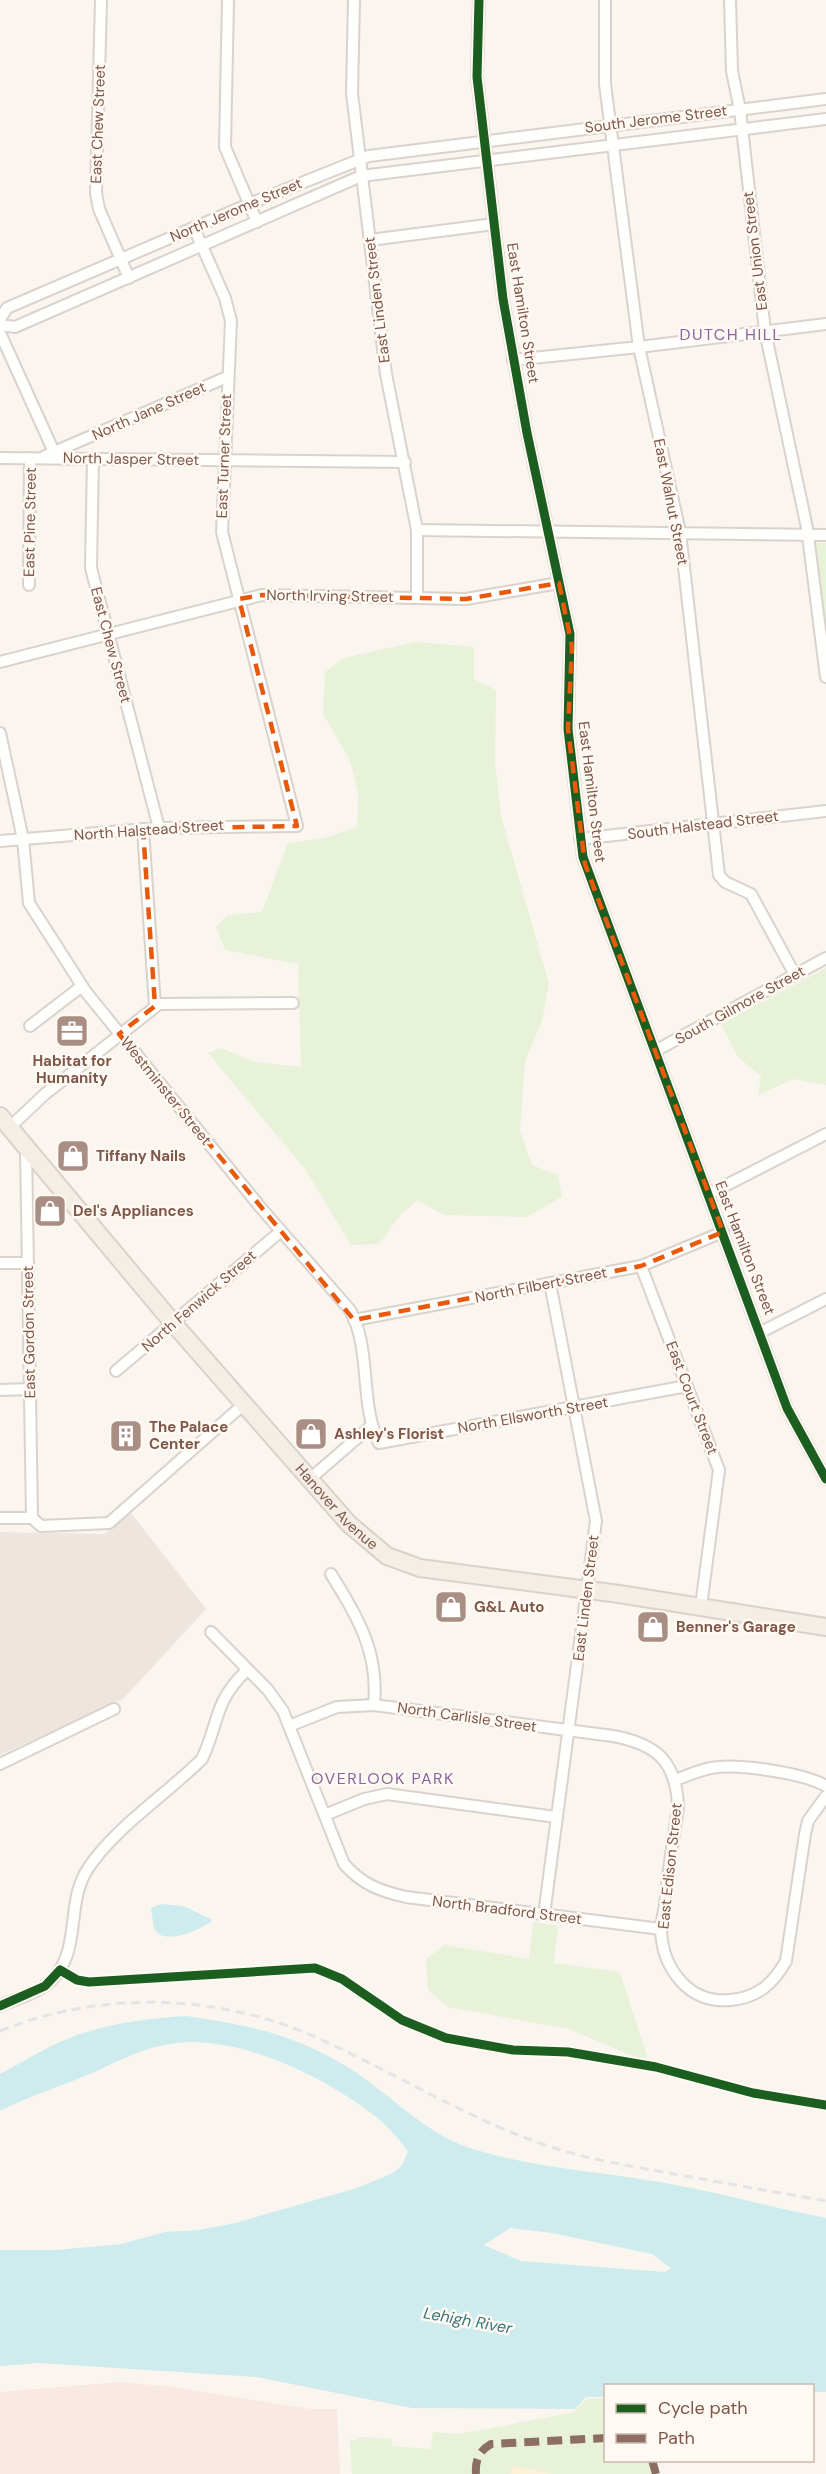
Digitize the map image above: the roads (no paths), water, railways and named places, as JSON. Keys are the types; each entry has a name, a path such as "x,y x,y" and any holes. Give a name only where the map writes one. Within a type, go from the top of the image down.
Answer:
{"main road":[{"name":"Hanover Avenue","path":"5,1122 244,1404 364,1539 387,1556 420,1568 586,1589 826,1627"}],"street":[{"name":"East Chew Street","path":"101,0 96,193 99,209 129,278"},
{"path":"228,0 225,147 257,222"},
{"name":"East Linden Street","path":"354,0 352,93 386,374 417,530 417,597"},
{"name":"East Hamilton Street","path":"479,0 477,78 513,360 572,647 568,729 580,839 585,864 761,1332 787,1408 826,1478"},
{"name":"East Walnut Street","path":"605,0 603,61 639,347 680,532 689,594 687,608 711,824 721,879 751,894 795,975"},
{"name":"East Union Street","path":"730,0 732,70 740,110 765,331 808,535 826,677"},
{"name":"South Jerome Street","path":"486,140 826,99"},
{"name":"South Jerome Street","path":"488,160 826,119"},
{"name":"North Jerome Street","path":"0,319 7,308 359,159 486,140"},
{"name":"North Jerome Street","path":"0,325 15,327 361,176 488,160"},
{"path":"369,240 494,224"},
{"name":"East Turner Street","path":"194,228 225,298 231,321 222,532 297,826"},
{"path":"513,360 826,324"},
{"path":"0,333 54,452"},
{"name":"North Jane Street","path":"34,458 54,452 227,377"},
{"name":"North Jasper Street","path":"0,458 405,462"},
{"name":"East Pine Street","path":"29,585 34,458"},
{"name":"East Chew Street","path":"93,458 91,568 159,828"},
{"path":"417,530 826,535"},
{"name":"North Irving Street","path":"0,662 239,599 262,595 490,596 559,583"},
{"path":"0,734 24,839"},
{"name":"South Halstead Street","path":"580,839 826,811"},
{"name":"North Halstead Street","path":"0,841 159,828 297,826"},
{"path":"144,829 155,1006"},
{"name":"Westminster Street","path":"24,839 28,901 82,986 281,1231 350,1310 354,1320"},
{"name":"South Gilmore Street","path":"655,1051 826,958"},
{"path":"30,1026 82,986"},
{"path":"5,1122 45,1094 155,1006 168,1002 293,1003"},
{"path":"709,1194 826,1134"},
{"name":"East Gordon Street","path":"26,1147 32,1518"},
{"name":"North Fenwick Street","path":"116,1371 281,1231"},
{"name":"North Filbert Street","path":"354,1320 640,1266 723,1232"},
{"path":"0,1263 28,1263"},
{"name":"East Court Street","path":"640,1266 719,1470 701,1606"},
{"name":"East Linden Street","path":"544,1915 596,1521 550,1282"},
{"path":"761,1332 826,1299"},
{"path":"311,1478 371,1426 366,1380 354,1320"},
{"name":"North Ellsworth Street","path":"371,1426 379,1443 687,1386"},
{"path":"0,1390 30,1389"},
{"path":"0,1518 32,1518 41,1526 109,1523 244,1404"},
{"path":"331,1574 356,1613 375,1665 374,1705"},
{"path":"211,1632 246,1671 268,1690 283,1711 325,1815 364,1799 387,1794 556,1817"},
{"path":"0,2006 45,1986 60,1970 70,1950 74,1911 88,1867 107,1845 202,1759 210,1743 219,1705 231,1685 246,1671"},
{"name":"North Carlisle Street","path":"289,1726 337,1707 374,1705 634,1740 646,1746"},
{"path":"0,1764 114,1709"},
{"name":"East Edison Street","path":"646,1746 657,1752 668,1765 675,1780 678,1808 661,1929 664,1955 672,1971 690,1991 717,2001 741,1999 764,1989 778,1976 786,1960 808,1821 826,1796"},
{"path":"675,1780 713,1767 727,1767 793,1774 826,1786"},
{"name":"North Bradford Street","path":"325,1815 345,1864 357,1878 374,1889 406,1897 661,1929"}],"water":[{"path":"161,1904 183,1906 211,1919 211,1922 179,1936 160,1935 154,1929 151,1908"},
{"name":"Lehigh River","path":"187,2016 231,2023 290,2039 349,2068 437,2133 470,2148 515,2160 675,2185 826,2218 826,2392 814,2392 814,2384 604,2384 604,2397 586,2397 575,2409 412,2408 257,2377 39,2363 0,2366 0,2250 56,2250 121,2244 165,2232 199,2230 235,2223 357,2188 393,2173 402,2165 408,2152 381,2122 360,2105 325,2083 266,2056 224,2045 181,2043 152,2048 0,2111 0,2074 65,2040 99,2029 136,2021","holes":["510,2228 552,2233 652,2254 671,2268 665,2272 521,2261 484,2245"]}],"railway":[{"path":"0,2031 38,2018 77,2009 117,2004 157,2002 237,2011 313,2036 483,2120 542,2144 624,2165 826,2201"}],"place":[{"name":"Habitat for Humanity","path":"72,1031"},
{"name":"Tiffany Nails","path":"73,1156"},
{"name":"Del's Appliances","path":"50,1211"},
{"name":"Ashley's Florist","path":"311,1434"},
{"name":"The Palace Center","path":"126,1436"},
{"name":"G&L Auto","path":"451,1607"},
{"name":"Benner's Garage","path":"653,1627"}],"district":[{"name":"DUTCH HILL","path":"731,334"},
{"name":"OVERLOOK PARK","path":"383,1778"}]}
